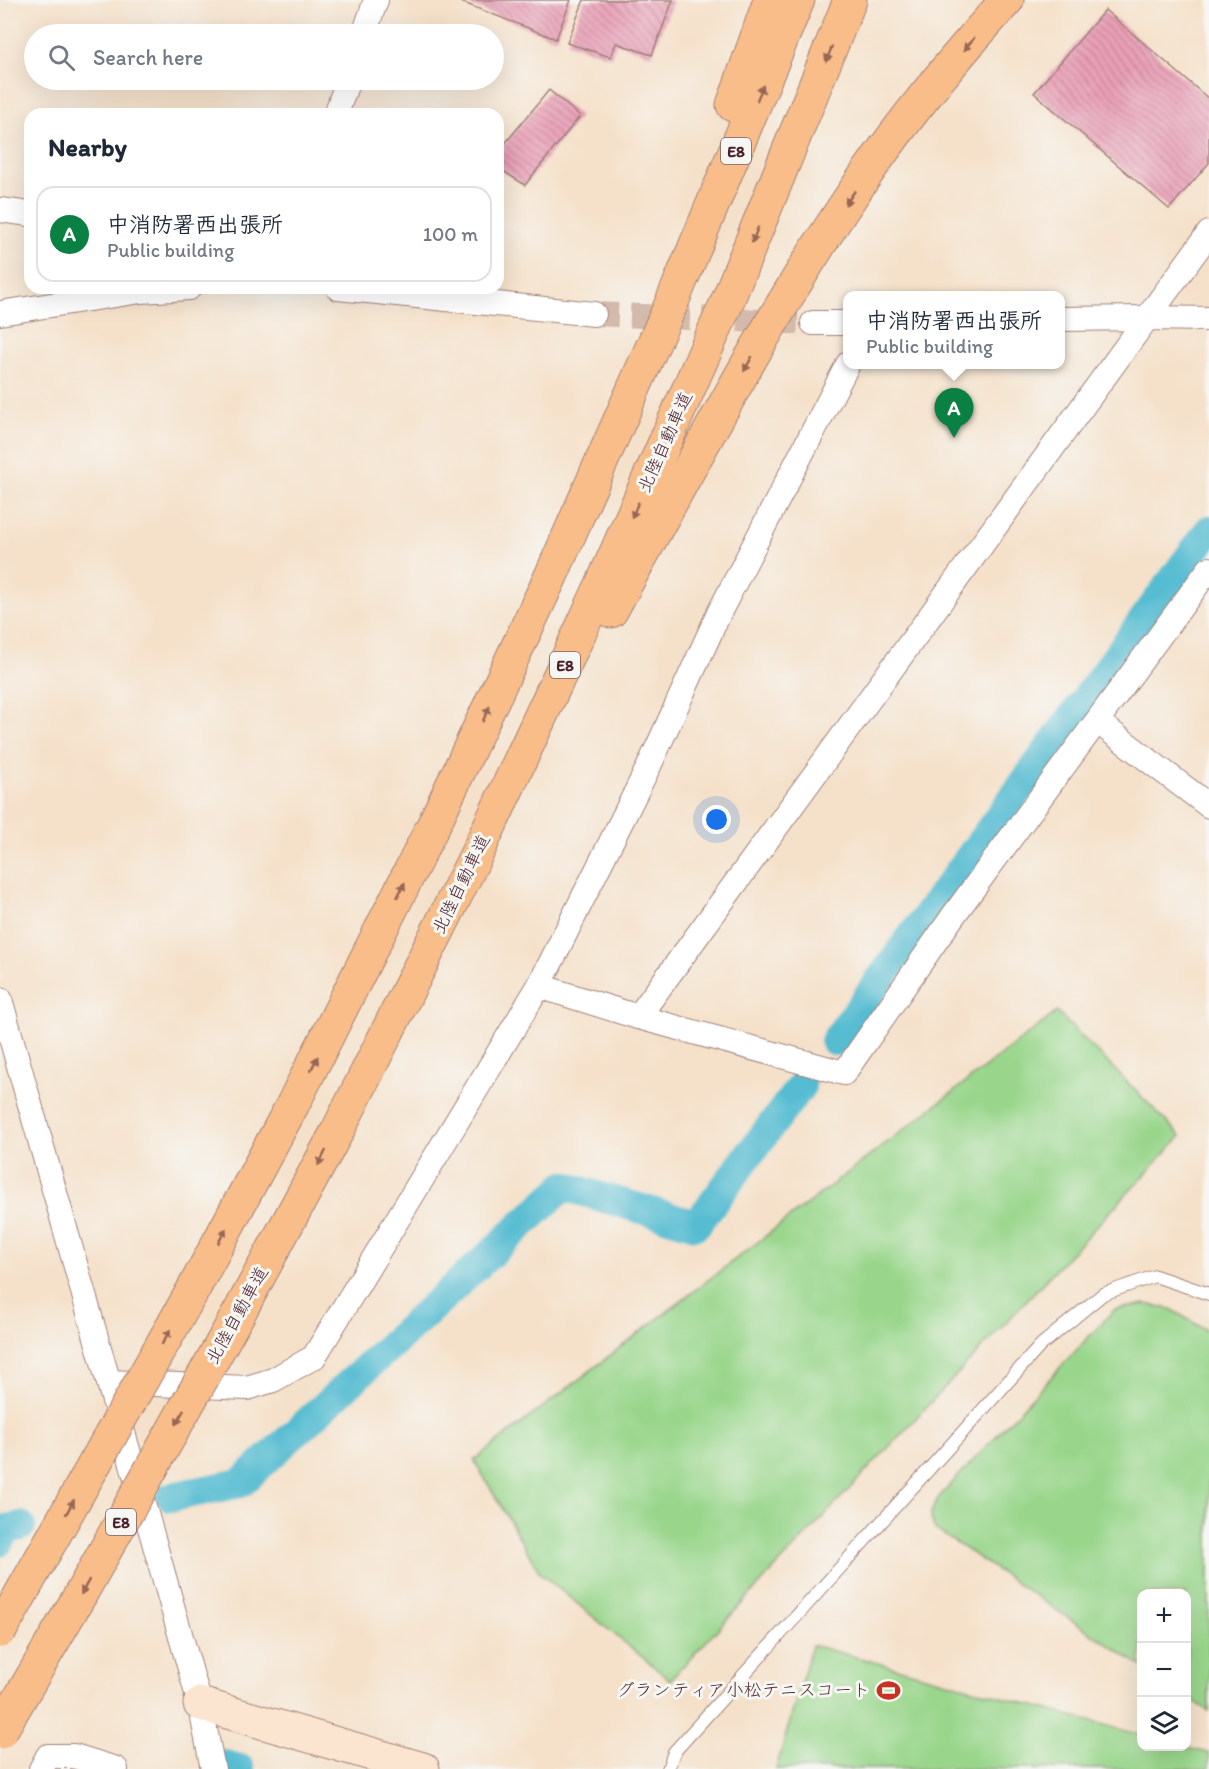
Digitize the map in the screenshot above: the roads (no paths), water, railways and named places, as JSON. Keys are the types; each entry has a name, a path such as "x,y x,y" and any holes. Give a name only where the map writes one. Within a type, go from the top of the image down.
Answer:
{"highway":[{"path":"672,302 720,142 770,0"},
{"name":"E8","path":"0,1631 194,1288 293,1104 434,824 551,576 672,302 798,0"},
{"name":"北陸自動車道","path":"0,1732 85,1587 240,1311 339,1128 480,849 603,582 727,302 850,0"},
{"path":"339,1128 415,1004 609,614 763,337 812,256 865,176 920,103 1007,0"}],"street":[{"path":"368,24 376,0"},
{"path":"338,108 344,90"},
{"path":"0,210 24,213"},
{"path":"638,1017 1209,233"},
{"path":"0,313 122,294"},
{"path":"397,294 594,314"},
{"path":"1065,319 1209,319"},
{"path":"813,322 843,322"},
{"path":"109,1382 247,1388 273,1380 314,1357 540,986 648,766 720,611 845,369"},
{"path":"540,986 638,1017 844,1073 953,916 1209,569"},
{"path":"1098,722 1209,806"},
{"path":"0,999 200,1704 213,1769"},
{"path":"200,1704 423,1769"},
{"path":"41,1769 48,1756 74,1756 116,1769"}],"lane":[{"path":"668,1769 674,1752 1041,1345 1103,1294 1155,1276 1209,1294"}],"waterway":[{"path":"835,1041 1209,530"},
{"path":"171,1497 241,1483 564,1186 696,1225 801,1086"},
{"path":"0,1541 7,1529 21,1526"},
{"path":"225,1765 240,1769"}],"tunnel":[{"path":"594,314 813,323"}],"place":[{"name":"中消防署西出張所","path":"954,438"},
{"name":"グランティア小松テニスコート","path":"888,1690"}]}
